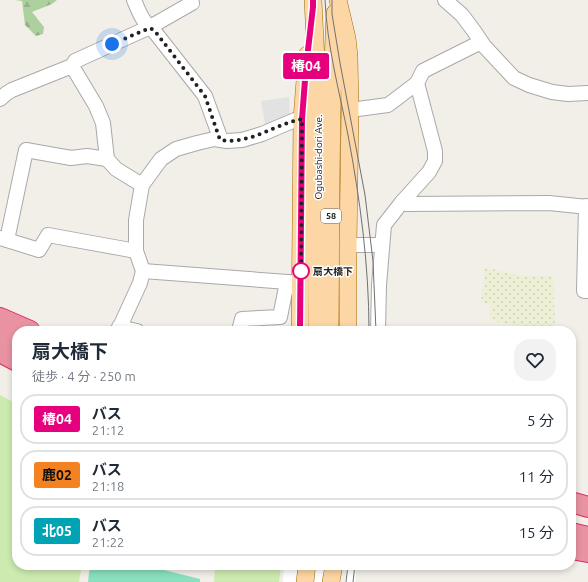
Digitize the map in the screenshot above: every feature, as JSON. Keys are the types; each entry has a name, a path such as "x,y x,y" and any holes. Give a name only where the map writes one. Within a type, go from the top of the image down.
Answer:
{"highway":[{"path":"0,318 18,326"},
{"path":"0,335 12,341"},
{"path":"0,352 12,358"},
{"path":"0,368 12,374"},
{"path":"576,503 588,507"},
{"path":"576,523 588,525"},
{"path":"576,534 588,537"},
{"path":"576,550 588,552"}],"main road":[{"name":"58","path":"325,101 333,52 337,0"},
{"path":"337,0 347,38 349,56 348,326"},
{"path":"299,326 294,282 302,119 313,3"},
{"name":"Ogubashi-dori Ave.","path":"313,3 325,101 330,326"},
{"name":"Ogubashi-dori Ave.","path":"317,326 325,101"},
{"path":"0,311 26,326"},
{"path":"0,343 12,349"},
{"path":"0,360 12,366"},
{"path":"576,503 588,504"},
{"path":"576,542 588,545"},
{"path":"294,582 295,570"},
{"path":"305,582 306,570"},
{"path":"320,582 321,570"},
{"path":"331,582 333,570"}],"street":[{"path":"134,0 141,16 150,28 154,30 205,96 220,140"},
{"path":"0,99 12,90 72,66 75,61 150,28 192,4 191,0"},
{"path":"445,0 462,15 481,42 514,78 529,85 552,92 568,94 588,93"},
{"path":"350,110 388,105 417,83 423,71 481,42"},
{"path":"72,66 96,106 103,123 107,159 116,169 142,185"},
{"path":"378,326 379,285 384,225 429,172 435,161 435,151 417,83"},
{"path":"120,326 140,283 143,271 136,251 136,220 142,185 161,159 176,149 214,139 227,141 242,140 262,134 295,120 302,119"},
{"path":"107,159 87,156 71,158 26,150 4,239 39,250 48,235 136,251"},
{"path":"402,202 407,204 550,203 587,207 584,291 588,291"},
{"path":"348,245 382,245"},
{"path":"143,271 294,282 280,317 242,319 241,326"}],"green space":[{"path":"15,0 57,0 52,4 32,12 44,27 43,34 36,36 25,25 22,1"},
{"path":"485,267 516,275 553,276 555,326 514,325 490,320 491,304 481,303"},
{"path":"0,395 12,401 12,570 81,570 79,582 0,582"},
{"path":"89,570 164,570 200,579 200,582 88,582"},
{"path":"215,570 280,570 279,582 214,582"}],"shaded area":[{"path":"289,97 290,116 266,128 261,101"}],"pier":[{"path":"284,570 342,570 341,582 283,582"},
{"path":"346,570 356,570 355,582 345,582"}],"tram line":[{"path":"325,0 328,34 348,135 360,208 366,257 369,326"},
{"path":"332,0 332,14 340,63 365,195 373,261 376,326"},
{"path":"346,582 347,570"},
{"path":"353,582 354,570"}],"bus line":[{"name":"椿04","path":"300,326 302,119 313,0"}],"place":[{"name":"扇大橋下","path":"301,271"}],"route":[{"path":"112,44 150,28 154,30 205,96 220,140 242,140 262,134 295,120 302,119 301,271"}]}
